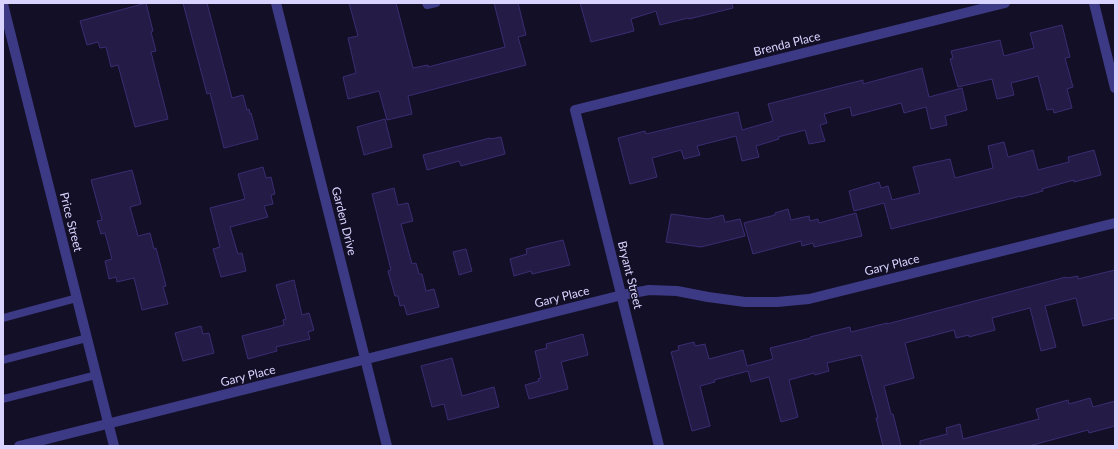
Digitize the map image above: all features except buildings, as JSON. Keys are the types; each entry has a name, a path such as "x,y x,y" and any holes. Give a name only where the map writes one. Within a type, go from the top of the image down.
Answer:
{"street":[{"name":"Garden Drive","path":"276,3 387,446"},
{"name":"Brenda Place","path":"575,110 1005,3"},
{"path":"1094,3 1114,82"},
{"name":"Price Street","path":"3,4 114,446"},
{"name":"Bryant Street","path":"575,110 660,446"},
{"name":"Gary Place","path":"19,446 622,295 656,290 677,291 745,302 777,302 809,299 1115,223"}],"lane":[{"path":"426,3 427,5 436,3"},
{"path":"3,318 77,298"},
{"path":"3,360 87,338"},
{"path":"3,399 96,375"}]}
